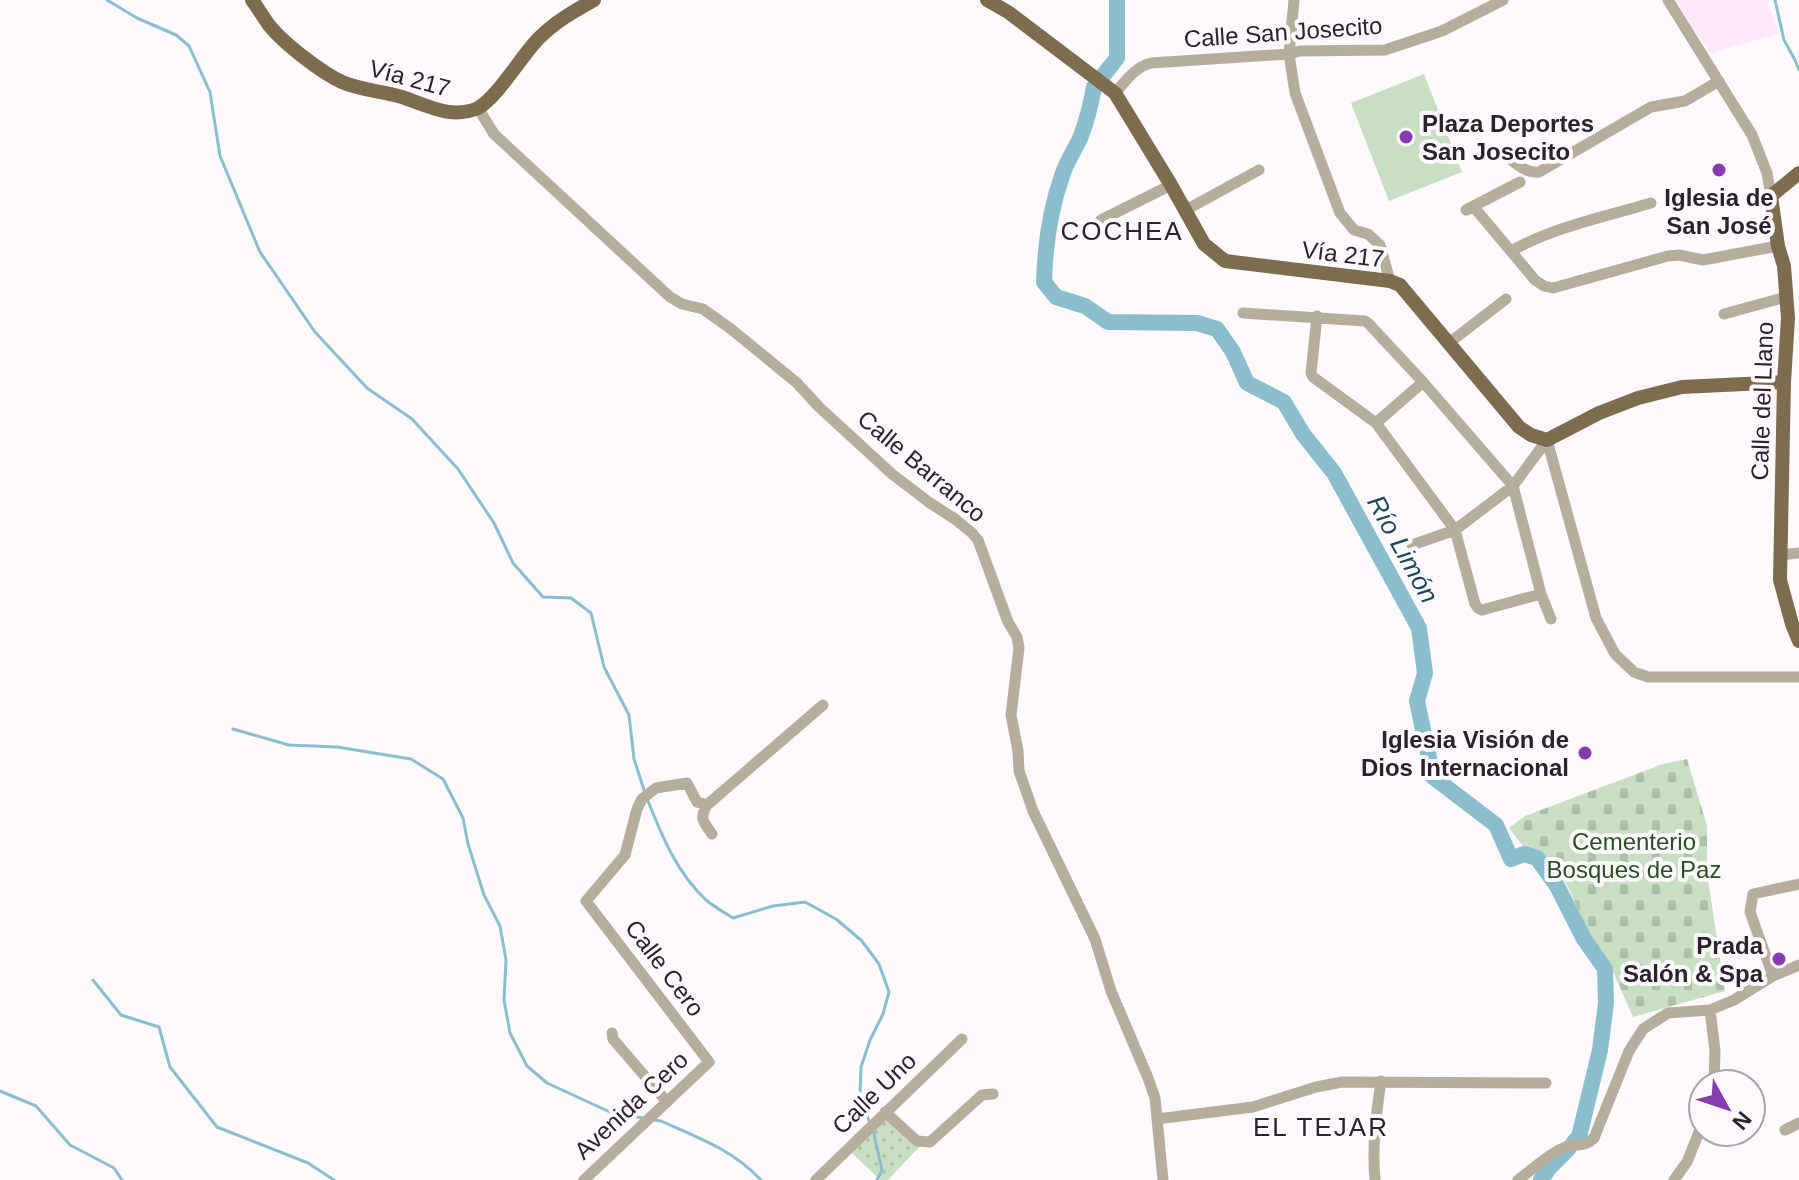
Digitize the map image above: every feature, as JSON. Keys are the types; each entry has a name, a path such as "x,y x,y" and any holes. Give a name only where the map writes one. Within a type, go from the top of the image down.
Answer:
{"main road":[{"name":"Vía 217","path":"252,0 285,42 344,83 455,113 484,104 537,40 560,20 594,0"},
{"name":"Vía 217","path":"987,0 1008,12 1115,93 1204,244 1225,261 1390,281 1400,285 1519,427 1547,440"},
{"path":"1771,196 1799,173"},
{"name":"Calle del Llano","path":"1771,196 1784,266 1788,318 1780,580 1799,641"},
{"path":"1547,440 1599,413 1653,394 1682,387 1784,382"}],"street":[{"path":"1294,0 1289,54 1295,93 1340,213 1354,230 1368,234 1380,245 1390,281"},
{"name":"Calle San Josecito","path":"1115,93 1134,71 1151,63 1300,51 1385,50 1442,31 1503,0"},
{"path":"1668,0 1752,135 1767,173 1771,196"},
{"path":"1498,150 1522,168 1532,173 1539,172 1651,107 1685,101 1719,81"},
{"name":"Calle Barranco","path":"478,108 494,134 670,297 682,304 703,309 776,365 892,474 955,519 978,540 1019,648 1011,715 1019,771 1033,811 1095,939 1111,991 1148,1078 1155,1098 1163,1180"},
{"path":"1184,211 1259,170"},
{"path":"1520,182 1470,208 1544,286 1553,288 1668,256 1703,260 1778,246"},
{"path":"1101,220 1171,185"},
{"path":"1511,251 1555,231 1651,203"},
{"path":"1724,314 1786,297"},
{"path":"1449,343 1506,299"},
{"path":"1243,313 1365,321 1423,382 1513,486 1541,594 1551,619"},
{"path":"1317,316 1313,377 1376,423 1455,530 1478,608 1482,610 1541,594"},
{"path":"1376,423 1423,382"},
{"path":"1412,545 1455,530 1513,486 1547,440"},
{"path":"1547,440 1596,618 1615,654 1634,672 1648,677 1799,677"},
{"path":"1780,555 1799,553"},
{"path":"712,834 702,815 707,805 823,705"},
{"name":"Calle Cero","path":"707,805 697,802 687,783 656,788 646,794 637,809 625,855 586,901 709,1062"},
{"path":"1773,976 1750,912 1753,894 1799,884"},
{"path":"1518,1180 1561,1148 1584,1145 1594,1138 1629,1051 1643,1029 1668,1013 1710,1010 1799,965"},
{"path":"1710,1010 1714,1068"},
{"path":"612,1033 613,1039 667,1102"},
{"name":"Calle Uno","path":"816,1180 962,1039"},
{"name":"Avenida Cero","path":"584,1180 709,1062"},
{"path":"1375,1180 1375,1123 1381,1081"},
{"path":"1157,1119 1253,1107 1342,1082 1546,1083"},
{"path":"885,1112 917,1141 930,1142 982,1095 993,1094"},
{"path":"1785,1130 1799,1123"},
{"path":"1674,1180 1693,1148"}],"shaded area":[{"path":"1676,0 1767,0 1778,34 1711,53"}],"green space":[{"name":"Plaza Deportes San Josecito","path":"1424,74 1462,172 1389,201 1351,103"},
{"name":"Cementerio Bosques de Paz","path":"1687,759 1707,826 1707,873 1725,991 1633,1017 1611,967 1589,933 1566,883 1541,853 1523,846 1509,828 1525,816 1663,764"},
{"path":"885,1119 890,1120 919,1147 888,1180 880,1180 850,1151"}],"waterway":[{"path":"107,0 137,18 176,35 189,46 210,92 220,156 260,252 315,332 367,388 412,419 458,469 494,523 513,563 543,597 571,598 591,613 604,667 629,715 634,759 645,793"},
{"name":"Río Limón","path":"1102,77 1117,58 1117,0"},
{"path":"1775,0 1784,40 1799,70"},
{"name":"Río Limón","path":"1094,87 1083,130 1054,202 1044,282 1056,297 1085,306 1108,322 1197,323 1217,329 1233,352 1247,383 1284,402 1303,434 1334,473 1419,628 1425,673 1417,701 1433,777 1496,825 1511,859 1524,854 1537,858 1557,886 1584,939 1605,969 1606,1003 1600,1050 1579,1137 1574,1142"},
{"path":"233,729 289,745 337,747 411,759 443,779 463,818 484,895 500,926 506,960 504,1000 510,1033 527,1066 547,1083 612,1113 643,1118"},
{"path":"648,801 679,866 712,905 733,918 773,906 805,902 836,919 862,941 879,964 889,992 861,1067 860,1097 870,1123"},
{"path":"93,980 121,1015 159,1027 170,1067 217,1127 308,1163 334,1180"},
{"path":"0,1091 36,1106 70,1145 114,1168 122,1180"},
{"path":"654,1120 714,1145 739,1160 761,1180"},
{"path":"873,1130 882,1170 877,1180"},
{"name":"Río Limón","path":"1541,1180 1569,1148"}],"place":[{"name":"Plaza Deportes San Josecito","path":"1406,137"},
{"name":"Iglesia de San José","path":"1719,170"},
{"name":"Iglesia Visión de Dios Internacional","path":"1585,753"},
{"name":"Prada Salón & Spa","path":"1779,959"}],"district":[{"name":"COCHEA","path":"1122,231"},
{"name":"EL TEJAR","path":"1321,1127"}]}
